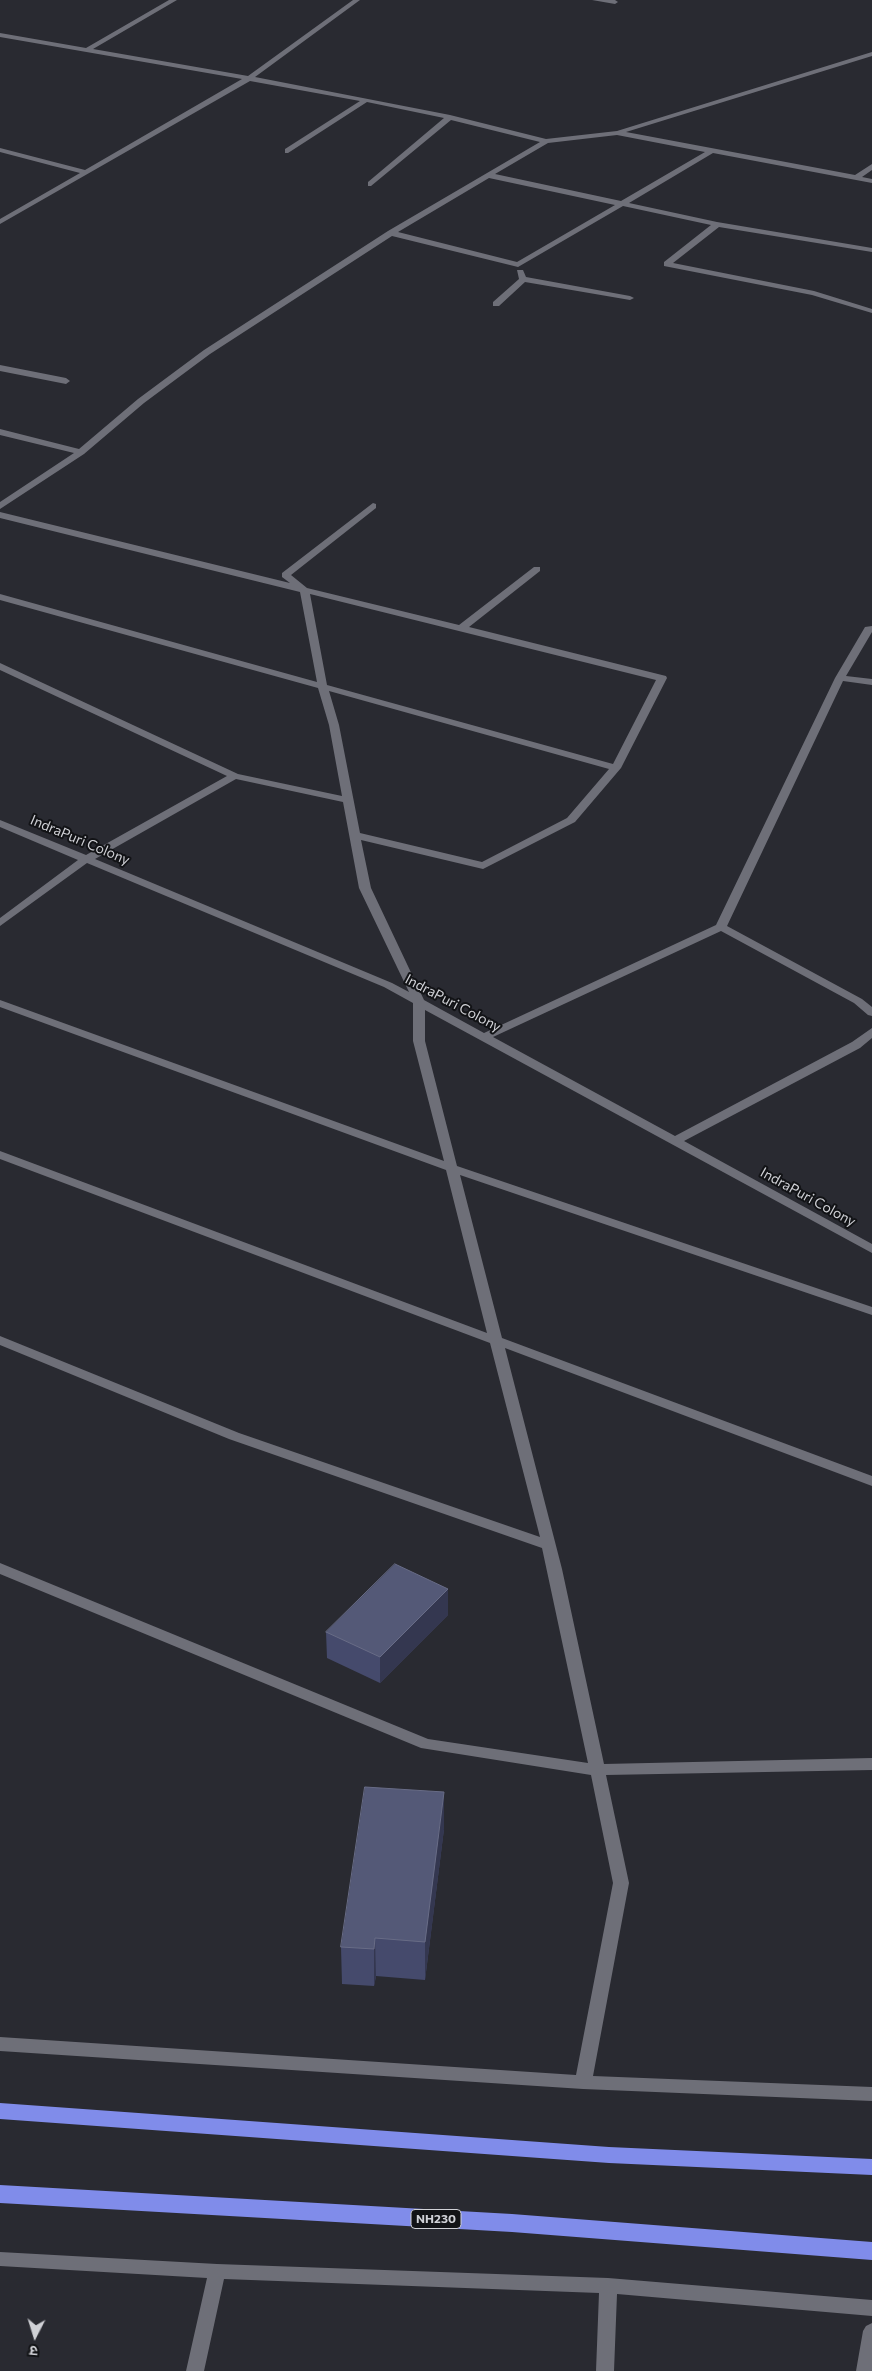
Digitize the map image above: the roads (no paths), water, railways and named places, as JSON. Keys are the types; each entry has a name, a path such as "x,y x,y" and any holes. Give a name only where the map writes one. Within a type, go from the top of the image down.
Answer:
{"highway":[{"path":"0,2112 609,2155 872,2167"},
{"name":"NH230","path":"0,2194 512,2223 872,2251"}],"street":[{"path":"85,51 174,0"},
{"path":"0,222 250,78 357,0"},
{"path":"595,0 615,2"},
{"path":"0,35 366,100 450,117 546,141 617,133 872,54"},
{"path":"0,45 16,38"},
{"path":"288,151 366,100"},
{"path":"370,184 450,117"},
{"path":"617,133 872,182"},
{"path":"0,506 81,452 141,401 207,352 391,233 546,141"},
{"path":"0,150 85,172"},
{"path":"391,233 518,265 620,203 712,151"},
{"path":"856,178 872,166"},
{"path":"488,175 717,224 872,250"},
{"path":"717,224 667,264 814,293 833,298 846,306 872,311"},
{"path":"518,265 523,279"},
{"path":"523,279 630,298"},
{"path":"496,304 523,279"},
{"path":"0,368 66,381"},
{"path":"0,432 81,452"},
{"path":"374,506 285,575 305,591 323,688 334,725 365,888 419,1001 419,1041 549,1545 620,1883 583,2082"},
{"path":"0,515 662,678 616,768 571,820 483,866 355,835"},
{"path":"462,628 537,569"},
{"path":"0,597 616,768"},
{"path":"484,1037 721,927 840,678 868,629 872,629"},
{"path":"0,666 235,776 348,800"},
{"path":"840,678 872,682"},
{"path":"0,923 86,859 235,776"},
{"name":"IndraPuri Colony","path":"0,823 388,985 872,1249"},
{"path":"721,927 858,1001 872,1013"},
{"path":"0,1003 452,1168 872,1311"},
{"path":"675,1141 856,1046 872,1032"},
{"path":"0,1155 872,1481"},
{"path":"0,1340 234,1436 549,1545"},
{"path":"0,1568 426,1744 597,1770 872,1764"},
{"path":"0,2044 583,2082 872,2094"},
{"path":"0,2259 217,2271 608,2286 872,2308"},
{"path":"195,2371 217,2271"},
{"path":"605,2371 608,2286"},
{"path":"865,2371 872,2331"}]}
